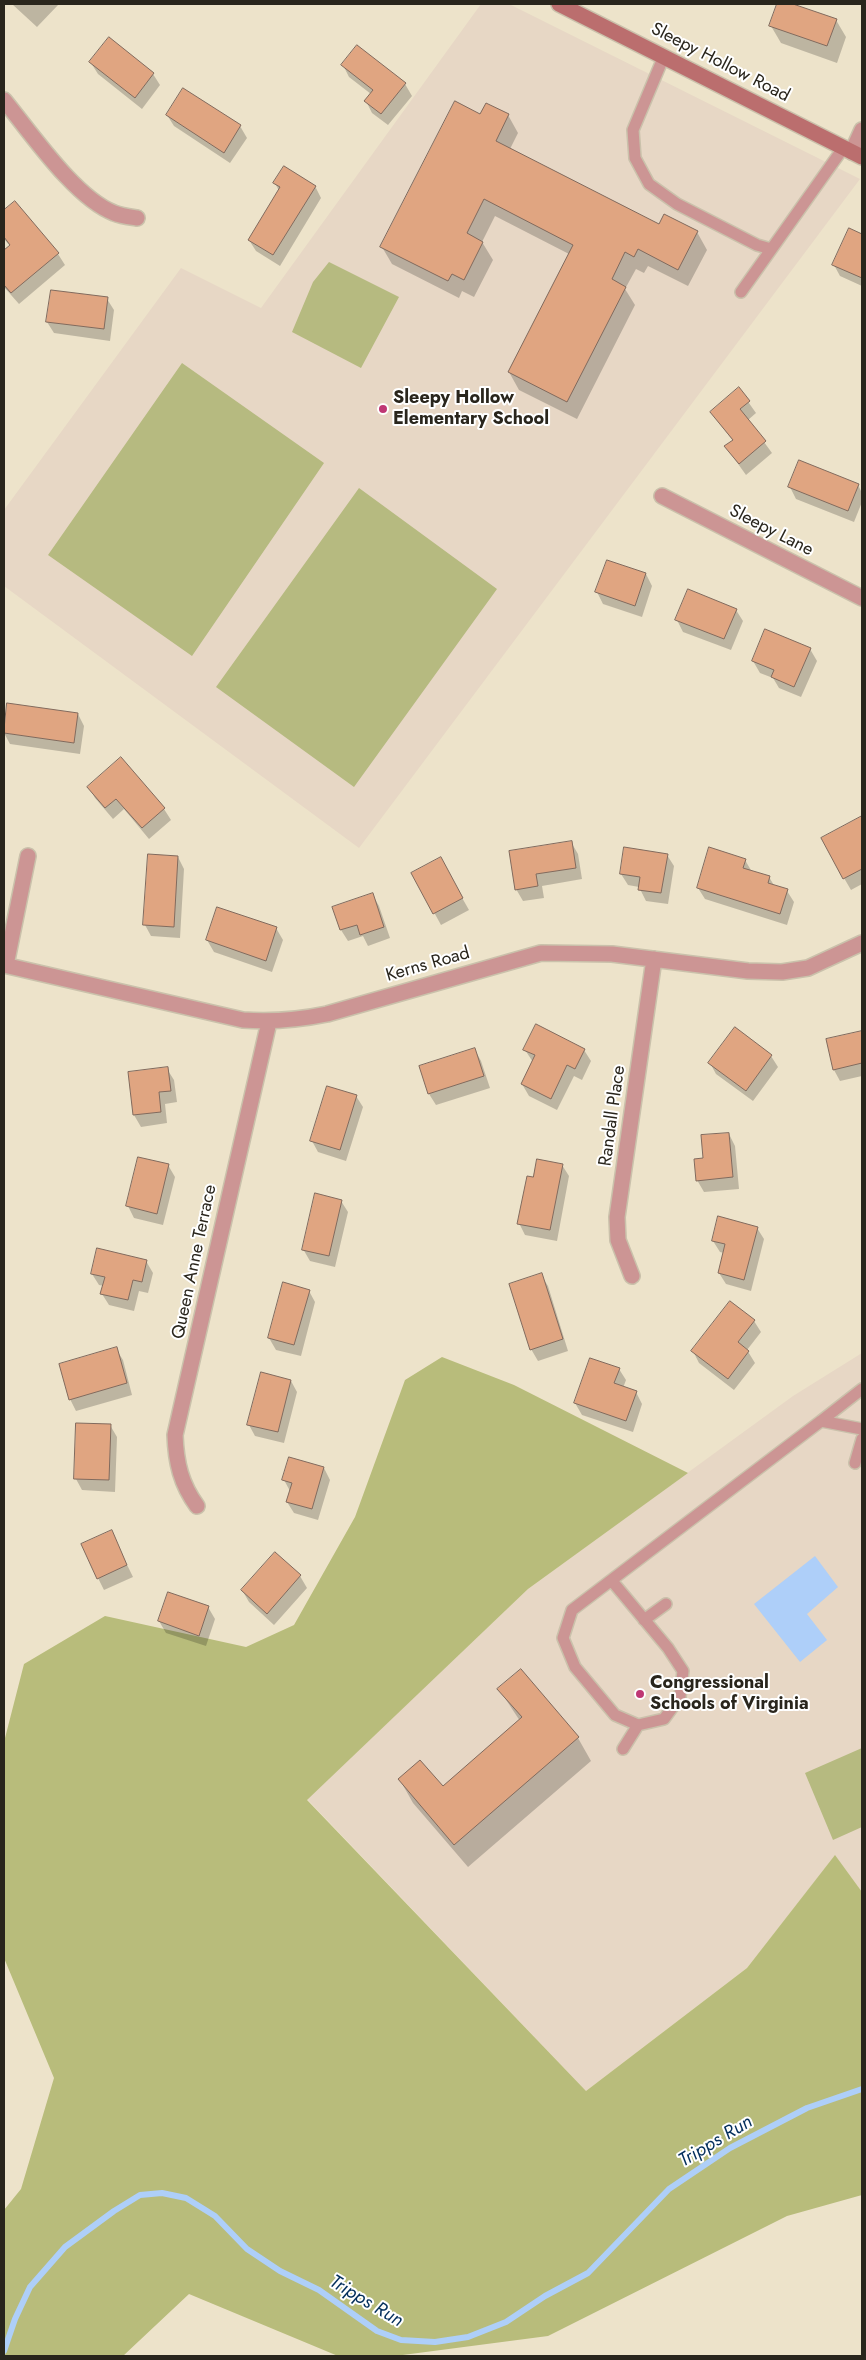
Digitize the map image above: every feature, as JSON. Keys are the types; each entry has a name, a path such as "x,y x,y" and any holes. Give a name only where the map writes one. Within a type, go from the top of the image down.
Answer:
{"main road":[{"name":"Sleepy Hollow Road","path":"560,4 853,152"}],"street":[{"path":"4,100 73,183 92,200 114,213 137,218"},
{"path":"853,152 862,130"},
{"name":"Sleepy Lane","path":"662,496 862,598"},
{"path":"5,965 28,856"},
{"name":"Kerns Road","path":"5,965 243,1020 269,1022 293,1021 326,1014 541,954 569,952 654,958 748,971 782,972 808,968 862,942"},
{"name":"Randall Place","path":"632,1276 618,1240 617,1217 654,958"},
{"name":"Queen Anne Terrace","path":"197,1506 188,1494 180,1475 176,1457 175,1435 269,1022"}],"lane":[{"path":"664,56 633,130 635,158 650,184 677,204 757,245 771,249"},
{"path":"740,292 771,249 853,152"},
{"path":"612,1581 683,1671 680,1697 664,1719 638,1725 616,1715 575,1667 563,1638 572,1610 822,1421 862,1388"},
{"path":"822,1421 862,1429"},
{"path":"855,1463 862,1439"},
{"path":"644,1620 666,1604"},
{"path":"623,1750 638,1725"}],"shaded area":[{"name":"Sleepy Hollow Elementary School","path":"481,4 509,4 860,179 359,848 4,586 4,510 181,268 261,308"},
{"name":"Congressional Schools of Virginia","path":"862,1353 862,1892 835,1856 747,1968 586,2091 307,1799 528,1589 793,1396"}],"green space":[{"path":"329,262 399,297 361,368 292,332 313,282"},
{"path":"182,363 324,463 192,656 48,555"},
{"path":"359,488 497,589 354,787 216,687"},
{"path":"442,1357 514,1385 688,1473 528,1589 307,1800 586,2091 747,1968 835,1855 862,1892 862,2195 787,2216 548,2336 395,2356 338,2356 189,2294 123,2356 4,2356 4,2210 21,2189 54,2078 4,1958 4,1742 24,1664 105,1616 246,1647 294,1625 355,1517 405,1380"},
{"path":"862,1748 862,1827 833,1840 805,1773"}],"water":[{"path":"815,1556 838,1587 807,1614 827,1640 800,1662 754,1604"}],"building":[{"path":"777,4 793,4 837,19 827,46 769,26"},
{"path":"109,37 154,73 135,98 89,62"},
{"path":"357,45 406,83 381,114 364,101 373,90 341,65"},
{"path":"183,88 241,125 224,153 166,115"},
{"path":"455,101 480,114 486,103 509,114 496,141 659,224 664,214 698,231 678,270 638,249 634,257 625,252 612,279 626,287 567,402 508,372 573,245 484,199 467,233 483,242 464,280 452,274 448,281 380,247"},
{"path":"284,166 316,186 273,255 248,240 280,187 273,183"},
{"path":"15,201 59,253 11,293 4,285 4,250 10,245 4,237 4,210"},
{"path":"849,228 862,234 862,278 832,265"},
{"path":"51,290 108,297 104,329 46,322"},
{"path":"739,387 750,401 740,409 766,441 739,464 724,446 733,440 710,412"},
{"path":"799,460 859,484 848,511 788,487"},
{"path":"607,560 646,573 635,606 595,592"},
{"path":"688,589 737,609 724,639 675,620"},
{"path":"765,629 811,648 794,687 771,677 774,670 752,661"},
{"path":"7,703 78,713 74,743 4,733"},
{"path":"121,757 165,808 142,828 116,799 105,808 87,787"},
{"path":"862,816 862,869 843,879 821,838"},
{"path":"572,841 576,868 536,874 538,886 515,890 509,851"},
{"path":"624,847 668,854 661,893 638,890 640,877 620,874"},
{"path":"709,847 746,859 743,868 770,876 768,883 788,889 780,914 697,888"},
{"path":"148,854 178,856 174,927 143,925"},
{"path":"441,857 463,898 433,914 411,873"},
{"path":"373,893 384,927 360,935 357,925 340,930 332,907"},
{"path":"217,907 277,927 266,961 206,940"},
{"path":"536,1024 585,1049 575,1069 567,1065 551,1099 521,1084 535,1055 523,1050"},
{"path":"735,1027 772,1055 746,1091 708,1063"},
{"path":"862,1031 862,1063 833,1070 826,1039"},
{"path":"475,1048 484,1076 428,1094 419,1066"},
{"path":"168,1067 171,1091 159,1092 161,1112 133,1115 128,1072"},
{"path":"327,1086 357,1095 340,1150 310,1141"},
{"path":"729,1133 733,1177 696,1181 694,1159 703,1158 701,1135"},
{"path":"138,1157 169,1164 157,1214 126,1206"},
{"path":"537,1159 563,1164 550,1230 517,1224 527,1176 533,1177"},
{"path":"315,1193 342,1200 329,1256 302,1250"},
{"path":"718,1216 758,1227 744,1280 718,1273 725,1244 712,1241"},
{"path":"97,1248 147,1260 142,1282 133,1280 128,1300 100,1294 105,1277 91,1274"},
{"path":"542,1273 563,1339 530,1350 509,1284"},
{"path":"283,1282 310,1290 294,1345 268,1338"},
{"path":"730,1301 755,1320 738,1342 749,1351 728,1379 691,1351"},
{"path":"117,1347 127,1383 69,1400 59,1364"},
{"path":"590,1358 620,1368 614,1383 637,1391 626,1421 574,1403"},
{"path":"261,1372 291,1380 278,1432 247,1425"},
{"path":"76,1423 111,1424 109,1480 74,1479"},
{"path":"289,1457 324,1467 312,1509 286,1502 292,1483 282,1480"},
{"path":"112,1530 127,1565 97,1579 81,1544"},
{"path":"275,1552 301,1575 267,1614 241,1590"},
{"path":"168,1592 209,1606 199,1636 158,1621"},
{"path":"521,1669 579,1737 454,1845 398,1779 420,1760 443,1786 522,1717 497,1689"}],"waterway":[{"name":"Tripps Run","path":"4,2351 15,2319 30,2287 65,2247 114,2211 140,2195 162,2193 186,2198 215,2216 247,2249 280,2271 319,2290 377,2331 401,2340 435,2342 468,2337 506,2322 545,2296 588,2273 669,2189 730,2148 807,2108 862,2089"}],"place":[{"name":"Sleepy Hollow Elementary School","path":"383,409"},
{"name":"Congressional Schools of Virginia","path":"640,1694"}]}
